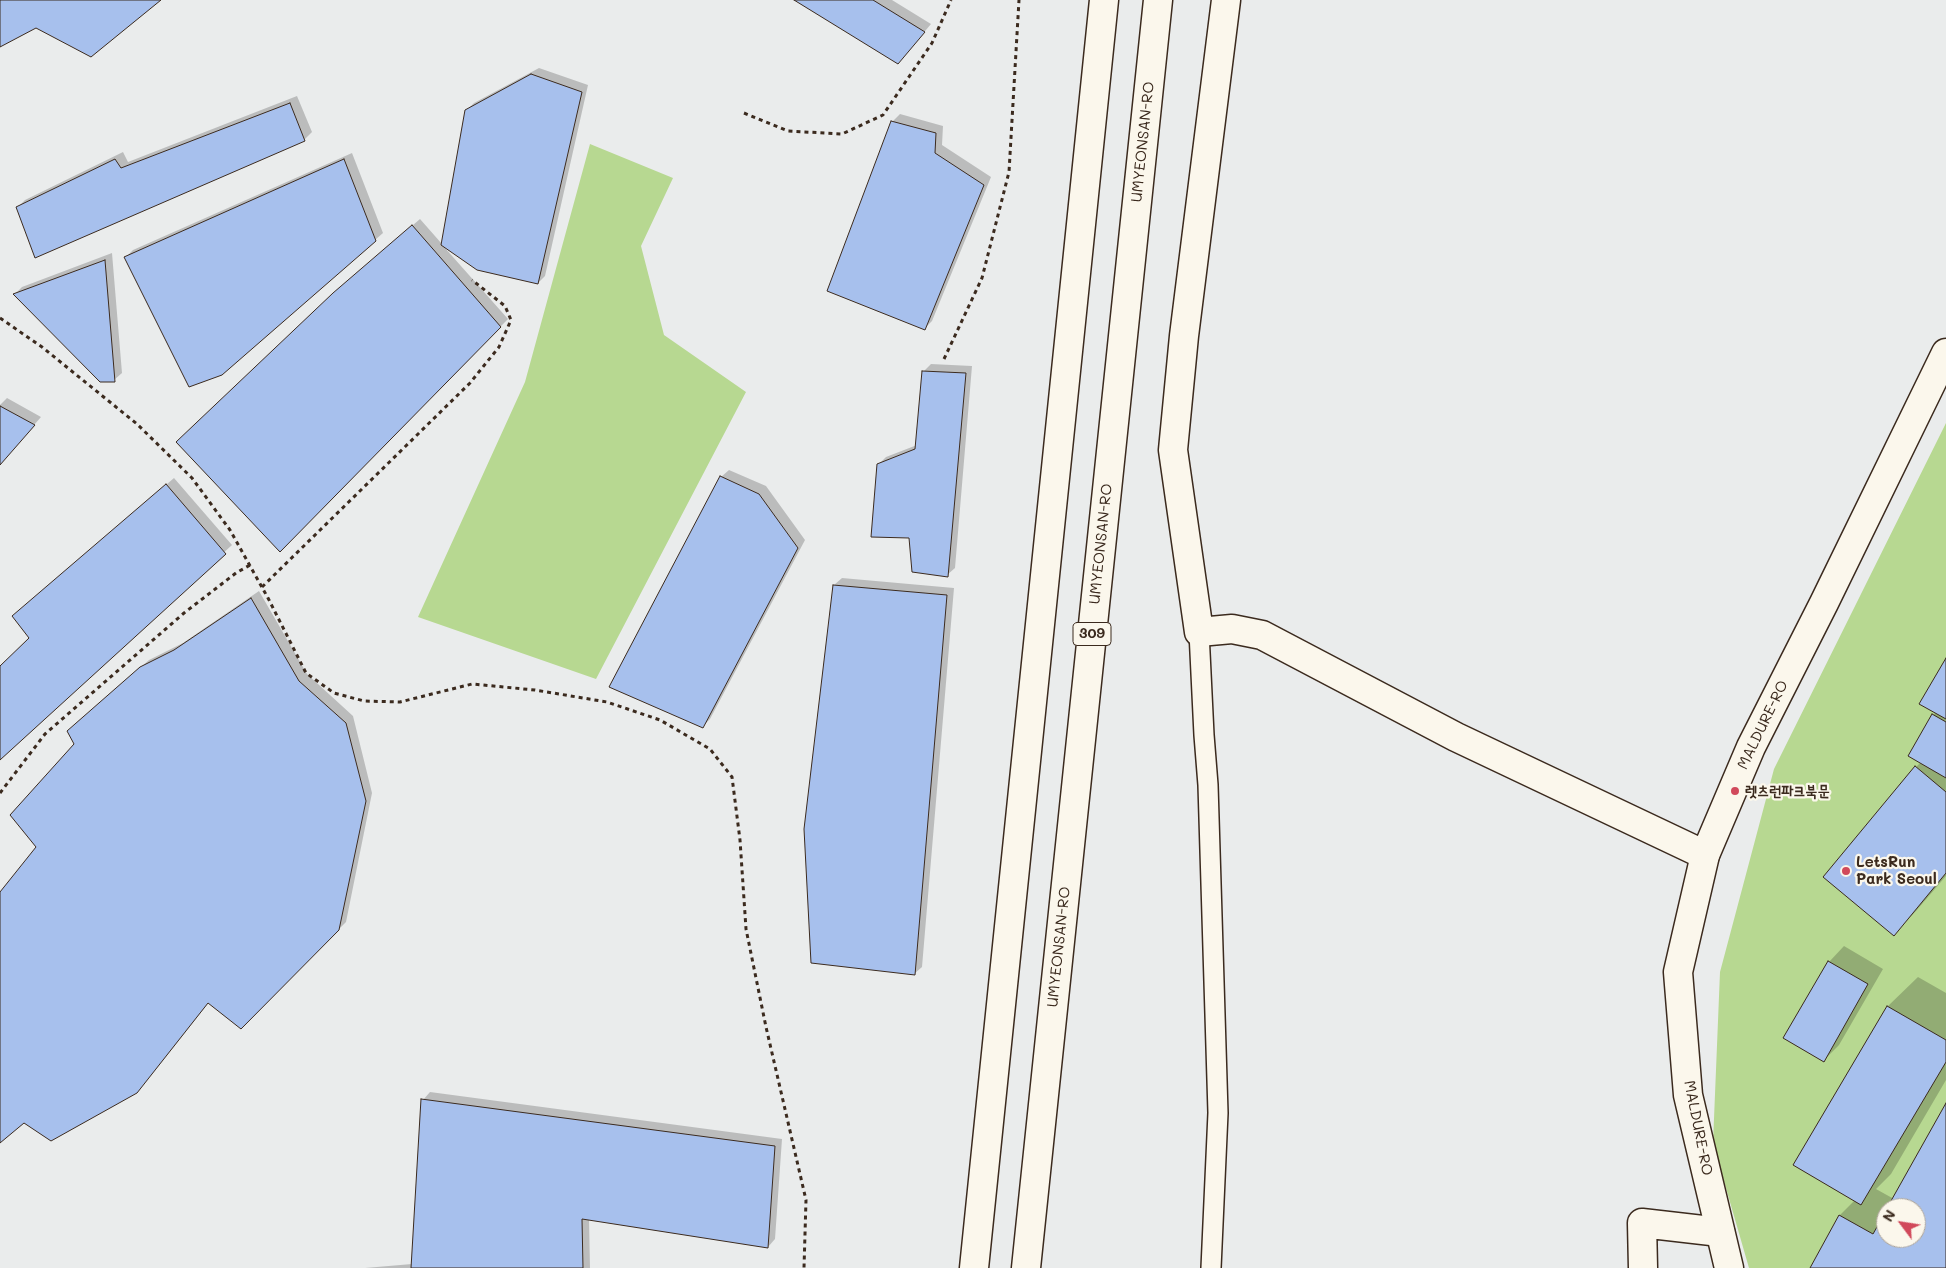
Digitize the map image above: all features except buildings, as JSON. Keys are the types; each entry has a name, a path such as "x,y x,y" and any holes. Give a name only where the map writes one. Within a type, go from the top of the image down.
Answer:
{"main road":[{"path":"974,1268 1104,0"},
{"name":"UMYEONSAN-RO","path":"1026,1268 1158,0"},
{"path":"1226,0 1184,336 1174,450 1199,632 1232,629 1262,635 1456,737 1705,855"},
{"name":"MALDURE-RO","path":"1729,1268 1688,1095 1678,972 1705,855 1751,747 1946,353"},
{"path":"1643,1268 1642,1223 1720,1232"}],"lane":[{"path":"1199,632 1208,785 1218,1113 1211,1268"}],"path":[{"path":"744,113 788,132 842,134 883,115 932,42 951,0"},
{"path":"944,358 982,278 1009,172 1018,0"},
{"path":"262,587 470,383 499,348 512,320 505,306 472,280"},
{"path":"0,318 42,347 137,424 192,478 230,530 262,587 306,674 334,693 364,701 400,702 472,684 536,690 607,702 660,720 710,749 732,777 740,840 746,929 766,1027 806,1200 804,1268"},
{"path":"0,793 45,734 184,613 236,573 250,565"}],"green space":[{"path":"590,144 673,178 641,246 664,335 746,392 596,679 418,617 525,382"},
{"name":"LetsRun Park Seoul","path":"1946,423 1946,1268 1749,1268 1713,1143 1720,972 1774,769"}],"place":[{"name":"렛츠런파크북문","path":"1735,791"},
{"name":"LetsRun Park Seoul","path":"1846,871"}]}
